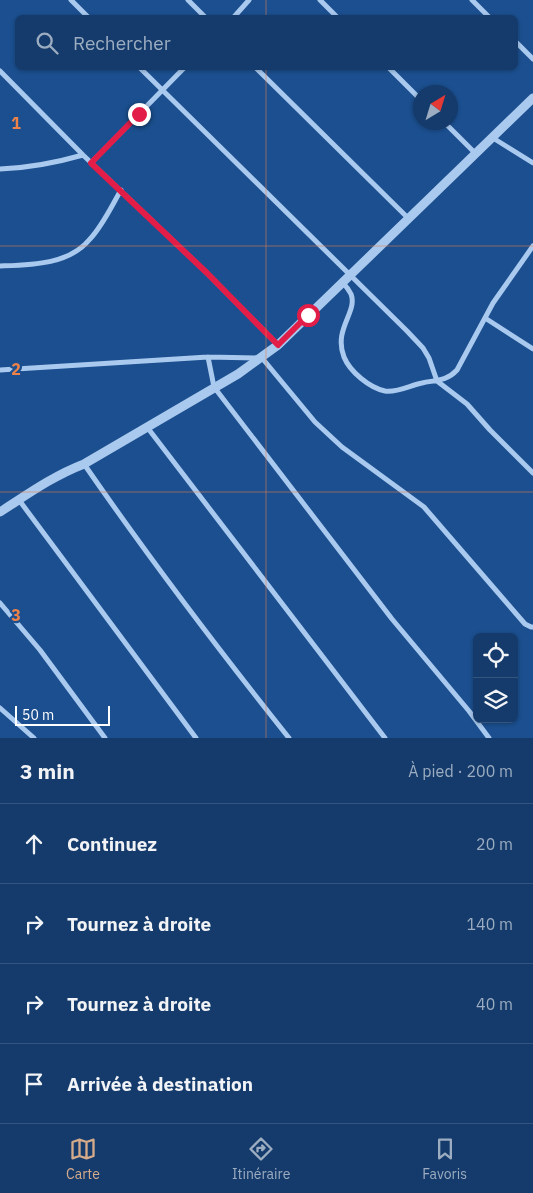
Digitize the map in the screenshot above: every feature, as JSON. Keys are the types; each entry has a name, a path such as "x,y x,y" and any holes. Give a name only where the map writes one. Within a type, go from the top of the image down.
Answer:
{"street":[{"path":"71,0 86,15"},
{"path":"188,0 203,15"},
{"path":"236,15 249,0"},
{"path":"320,0 335,15"},
{"path":"472,0 487,15"},
{"path":"518,44 533,59"},
{"path":"142,70 163,89 346,278 376,299 423,348 438,381 467,404 533,473"},
{"path":"91,163 182,70"},
{"path":"258,70 410,219"},
{"path":"390,70 413,92"},
{"path":"0,71 91,163 207,273 278,345"},
{"path":"0,512 37,487 66,471 84,464 262,358 410,219 533,98"},
{"path":"452,130 475,153"},
{"path":"493,138 533,163"},
{"path":"0,169 35,166 83,155"},
{"path":"0,266 48,262 69,255 89,241 121,190"},
{"path":"346,278 352,303 340,336 344,358 351,369 364,380 386,391 398,390 421,383 438,381 452,375 457,370 506,283 533,246"},
{"path":"485,318 533,350"},
{"path":"208,357 214,387 392,619 489,738"},
{"path":"0,370 208,357 262,358 315,422 342,447 424,507 525,624 533,627"},
{"path":"147,427 385,738"},
{"path":"84,464 190,612 289,738"},
{"path":"19,500 196,738"},
{"path":"0,603 40,650 105,738"},
{"path":"0,708 34,738"}],"route":[{"path":"139,114 91,163 207,273 278,345 308,315"}]}
